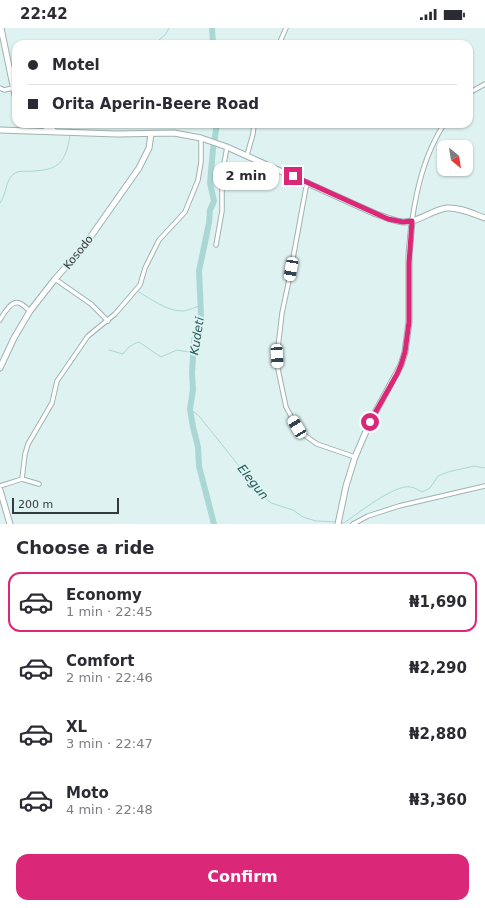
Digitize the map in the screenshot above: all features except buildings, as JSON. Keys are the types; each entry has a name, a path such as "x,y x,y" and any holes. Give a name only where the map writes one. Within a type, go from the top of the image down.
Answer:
{"main road":[{"path":"1,28 2,44 9,64 12,82"},
{"path":"48,128 56,132"},
{"path":"0,130 174,134 201,138 247,155 388,219 403,222 412,221 446,208 461,210 485,218"},
{"name":"Kosodo","path":"0,368 14,338 30,311 55,279 82,249 139,168 149,148 151,134"},
{"path":"338,524 346,486 355,457 370,422 401,365 405,352 409,322 409,261 412,221"},
{"path":"0,490 10,524"}],"street":[{"path":"281,40 286,28"},
{"path":"473,91 485,84"},
{"path":"0,88 4,90 12,88"},
{"path":"247,155 253,128"},
{"path":"412,221 416,191 424,166 431,148 442,128"},
{"path":"22,479 25,454 28,444 52,403 57,381 88,336 108,321 140,285 159,240 185,212 198,180 201,162 201,138"},
{"path":"216,245 222,211 222,175 227,147"},
{"path":"307,182 282,313 277,356 278,369 286,407 297,427 303,434 317,444 355,457"},
{"path":"55,279 91,304 108,321"},
{"path":"0,320 10,306 15,303 19,303 30,311"},
{"path":"0,486 22,479 39,484"},
{"path":"353,524 368,516 412,502 485,486"}],"waterway":[{"path":"159,40 165,35 169,28"},
{"name":"Kudeti","path":"212,28 213,40"},
{"name":"Kudeti","path":"214,524 199,466 198,447 190,409 193,390 192,373 194,340 200,324 201,315 199,271 209,223 210,210 214,201 210,183 216,128"},
{"path":"0,203 4,196 9,179 15,173 50,169 56,166 64,158 70,135"},
{"path":"137,291 170,309 185,311 200,306"},
{"path":"109,350 123,354 130,346 139,342 161,357 177,350 194,353"},
{"name":"Elegun","path":"190,409 199,416 263,496 271,503 293,510 303,517 316,521 337,522"},
{"name":"Elegun","path":"340,522 344,523 376,500 403,487 414,488 422,492 430,488 438,476 448,472 474,466 485,468"}],"route":[{"path":"293,176 388,219 403,222 412,221 409,263 409,322 405,352 397,374 370,422"}]}
